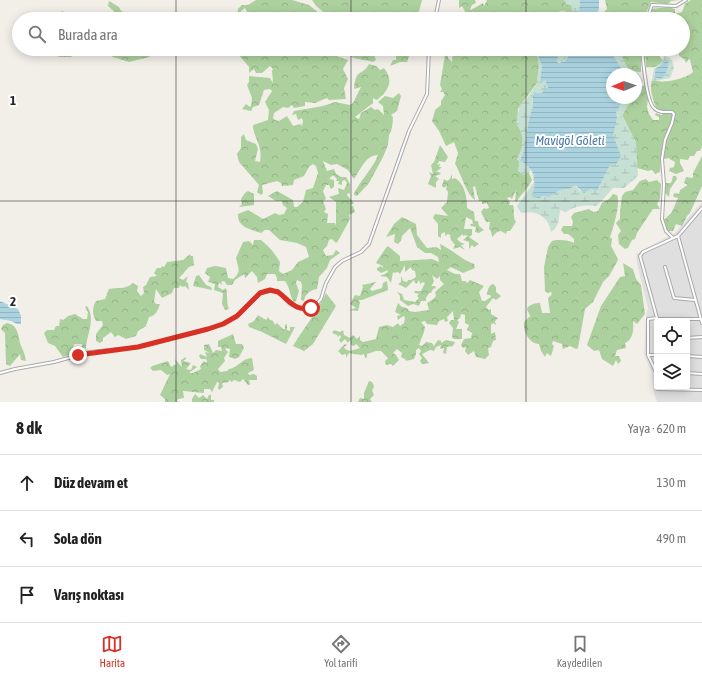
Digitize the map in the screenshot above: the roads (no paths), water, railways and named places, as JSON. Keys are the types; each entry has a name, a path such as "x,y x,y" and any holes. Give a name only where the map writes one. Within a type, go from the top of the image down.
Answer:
{"street":[{"path":"436,12 439,0"},
{"path":"650,12 652,6 676,6 686,0"},
{"path":"0,373 65,360 90,352 138,347 208,329 231,320 242,312 258,295 264,292 278,292 288,303 298,308 307,309 315,306 335,268 342,261 361,252 372,238 378,216 409,131 427,94 429,56"},
{"path":"643,56 651,105 658,111 672,112 674,114 665,140 662,158 664,184 662,219 665,228 673,238"},
{"path":"657,318 640,256 644,252 678,236 702,208"},
{"path":"678,236 702,323"},
{"path":"665,267 674,298 696,300"},
{"path":"654,318 648,319 648,355 654,368"},
{"path":"690,319 701,319"},
{"path":"690,338 702,338"},
{"path":"648,355 654,355"},
{"path":"690,356 702,357"},
{"path":"690,373 702,374"},
{"path":"690,390 702,390"}],"water":[{"path":"580,0 599,0 598,12 579,11"},
{"name":"Mavigöl Göleti","path":"538,56 557,56 556,61 559,63 565,61 568,56 613,56 621,68 606,68 606,104 621,104 616,112 617,118 613,135 621,156 617,163 610,165 597,191 590,189 584,193 575,185 570,189 560,190 549,197 532,197 535,180 534,176 529,168 520,160 525,145 533,106 532,96 536,93 542,93 544,89 548,88 545,80 541,83 542,66"},
{"path":"665,61 668,62 668,68 665,76 660,79 654,77 656,69"},
{"path":"0,301 18,309 21,316 21,324 0,319"}]}
